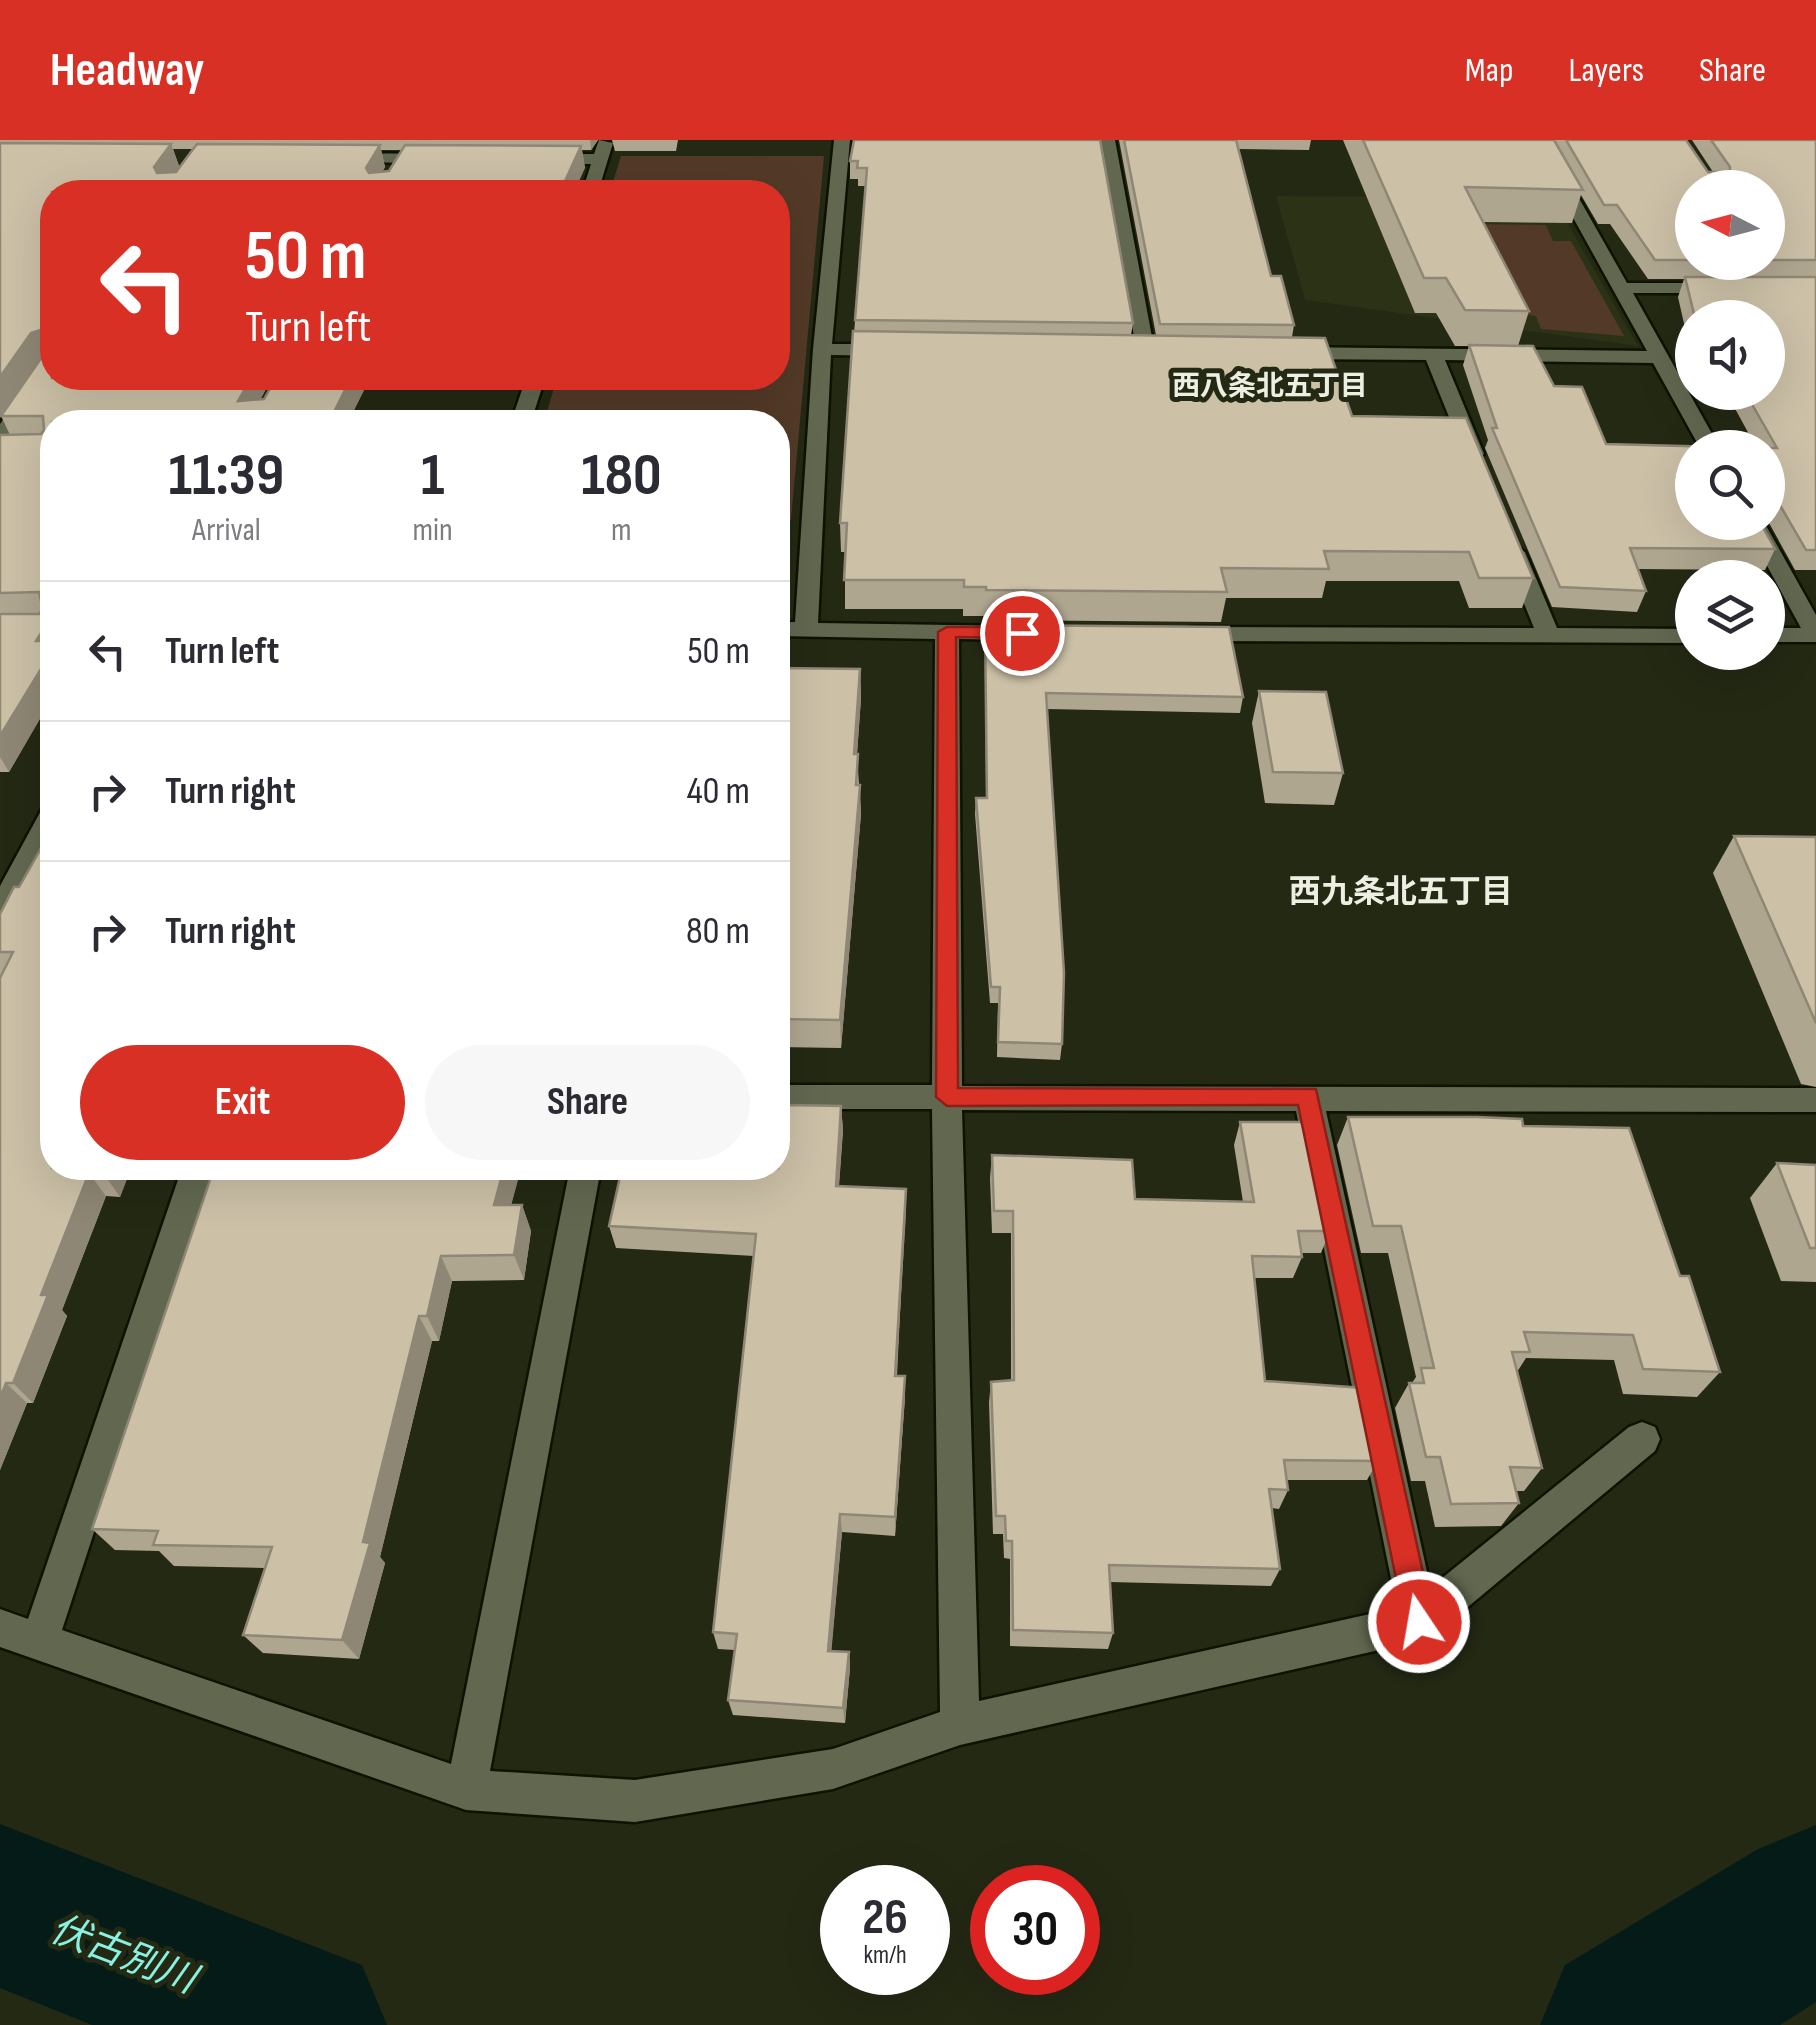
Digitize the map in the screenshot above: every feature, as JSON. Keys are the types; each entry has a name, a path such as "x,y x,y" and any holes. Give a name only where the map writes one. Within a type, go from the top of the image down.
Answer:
{"street":[{"path":"594,180 606,140"},
{"path":"806,630 822,350 842,140"},
{"path":"1107,140 1146,353"},
{"path":"1538,140 1700,430"},
{"path":"327,158 461,159"},
{"path":"392,176 402,159"},
{"path":"520,159 600,159"},
{"path":"1618,288 1745,288"},
{"path":"822,350 918,350"},
{"path":"1432,352 1484,477"},
{"path":"1261,353 1659,357"},
{"path":"6,446 40,385"},
{"path":"1506,530 1550,637"},
{"path":"1763,540 1816,635 1785,636"},
{"path":"790,630 1044,633"},
{"path":"947,632 947,1097 960,1724"},
{"path":"1161,634 1675,636"},
{"path":"0,912 40,836"},
{"path":"1308,1096 1419,1622"},
{"path":"790,1097 1816,1100"},
{"path":"39,1643 194,1180"},
{"path":"466,1790 584,1180"},
{"path":"0,1628 466,1790 634,1801 834,1769 960,1724 1419,1622 1642,1439"}],"shaded area":[{"path":"621,156 824,156 791,520 790,410 548,410 553,390 790,390 790,180 614,180"},
{"path":"1276,196 1553,198 1638,346 1305,300"},
{"path":"1465,224 1546,225 1553,241 1571,241 1624,336 1541,329 1536,316 1511,312"}],"building":[{"path":"854,140 1100,140 1133,323 855,320 867,168 857,168 858,161 850,161"},
{"path":"1124,140 1236,140 1271,276 1281,276 1294,325 1160,324"},
{"path":"1363,140 1554,140 1583,190 1465,187 1529,311 1465,310 1446,278 1424,278"},
{"path":"1566,140 1686,140 1707,170 1675,170 1675,260 1655,260 1617,205 1604,205"},
{"path":"1711,140 1816,140 1816,260 1785,260 1785,170 1730,170"},
{"path":"0,143 171,144 154,167 157,173 176,172 197,144 380,145 366,168 369,173 389,171 405,145 581,146 565,180 40,180 40,330 31,333 0,377"},
{"path":"1816,277 1816,550 1806,550 1785,514 1785,430 1767,430 1755,410 1785,410 1785,300 1691,300 1686,280"},
{"path":"853,331 1325,338 1352,416 1466,418 1533,578 1479,578 1469,552 1324,551 1329,569 1221,568 1227,592 986,590 964,587 964,580 844,580 847,523 840,523"},
{"path":"1469,345 1533,346 1554,386 1582,387 1606,444 1675,446 1675,540 1770,540 1775,549 1630,548 1646,591 1560,587 1492,428 1497,428"},
{"path":"40,360 40,390 244,390 238,401 264,399 269,390 345,390 335,410 40,410 40,416 1,416"},
{"path":"40,434 40,596 39,592 0,593 0,435"},
{"path":"0,614 39,614 40,635 36,641 40,641 40,671 0,736"},
{"path":"985,625 1229,627 1243,697 1046,693 1064,973 1062,1044 998,1042 1000,987 991,987 976,798 987,798"},
{"path":"790,668 860,669 854,754 858,754 856,785 860,785 840,1020 790,1019"},
{"path":"1259,691 1326,692 1343,773 1273,772"},
{"path":"1734,836 1816,837 1816,1023"},
{"path":"40,850 40,1180 86,1180 41,1295 48,1295 13,1383 6,1383 0,1398 0,978 13,952 0,952 0,914 14,887 19,887"},
{"path":"790,1105 841,1106 836,1186 906,1189 895,1376 905,1376 895,1517 840,1514 828,1651 849,1652 843,1708 728,1700 737,1634 713,1632 756,1234 609,1226 619,1180 790,1180"},
{"path":"1348,1117 1477,1117 1522,1119 1523,1126 1629,1128 1680,1276 1689,1276 1720,1372 1643,1369 1633,1335 1524,1332 1530,1352 1512,1352 1542,1468 1510,1467 1519,1503 1451,1504 1440,1457 1426,1457 1409,1383 1424,1383 1421,1368 1434,1368 1401,1226 1373,1226"},
{"path":"1240,1122 1307,1122 1330,1231 1298,1231 1302,1257 1252,1256 1265,1381 1363,1388 1378,1461 1284,1460 1288,1490 1269,1489 1280,1569 1109,1565 1113,1633 1013,1630 1012,1541 1006,1541 1005,1516 996,1516 991,1382 1014,1380 1013,1211 994,1211 992,1155 1132,1160 1135,1199 1254,1202"},
{"path":"1777,1163 1816,1165 1816,1248 1810,1248"},
{"path":"210,1180 501,1180 494,1205 522,1205 514,1255 441,1256 427,1316 419,1316 363,1542 370,1543 342,1640 243,1635 272,1547 153,1545 158,1531 92,1529"}],"waterway":[{"name":"伏古別川","path":"0,1906 302,2025"},
{"name":"伏古別川","path":"1625,2025 1816,1907"}],"district":[{"name":"西八条北五丁目","path":"1270,386"},
{"name":"西九条北五丁目","path":"1401,892"}],"route":[{"path":"1022,633 947,632 947,1097 1308,1096 1419,1622"}]}
